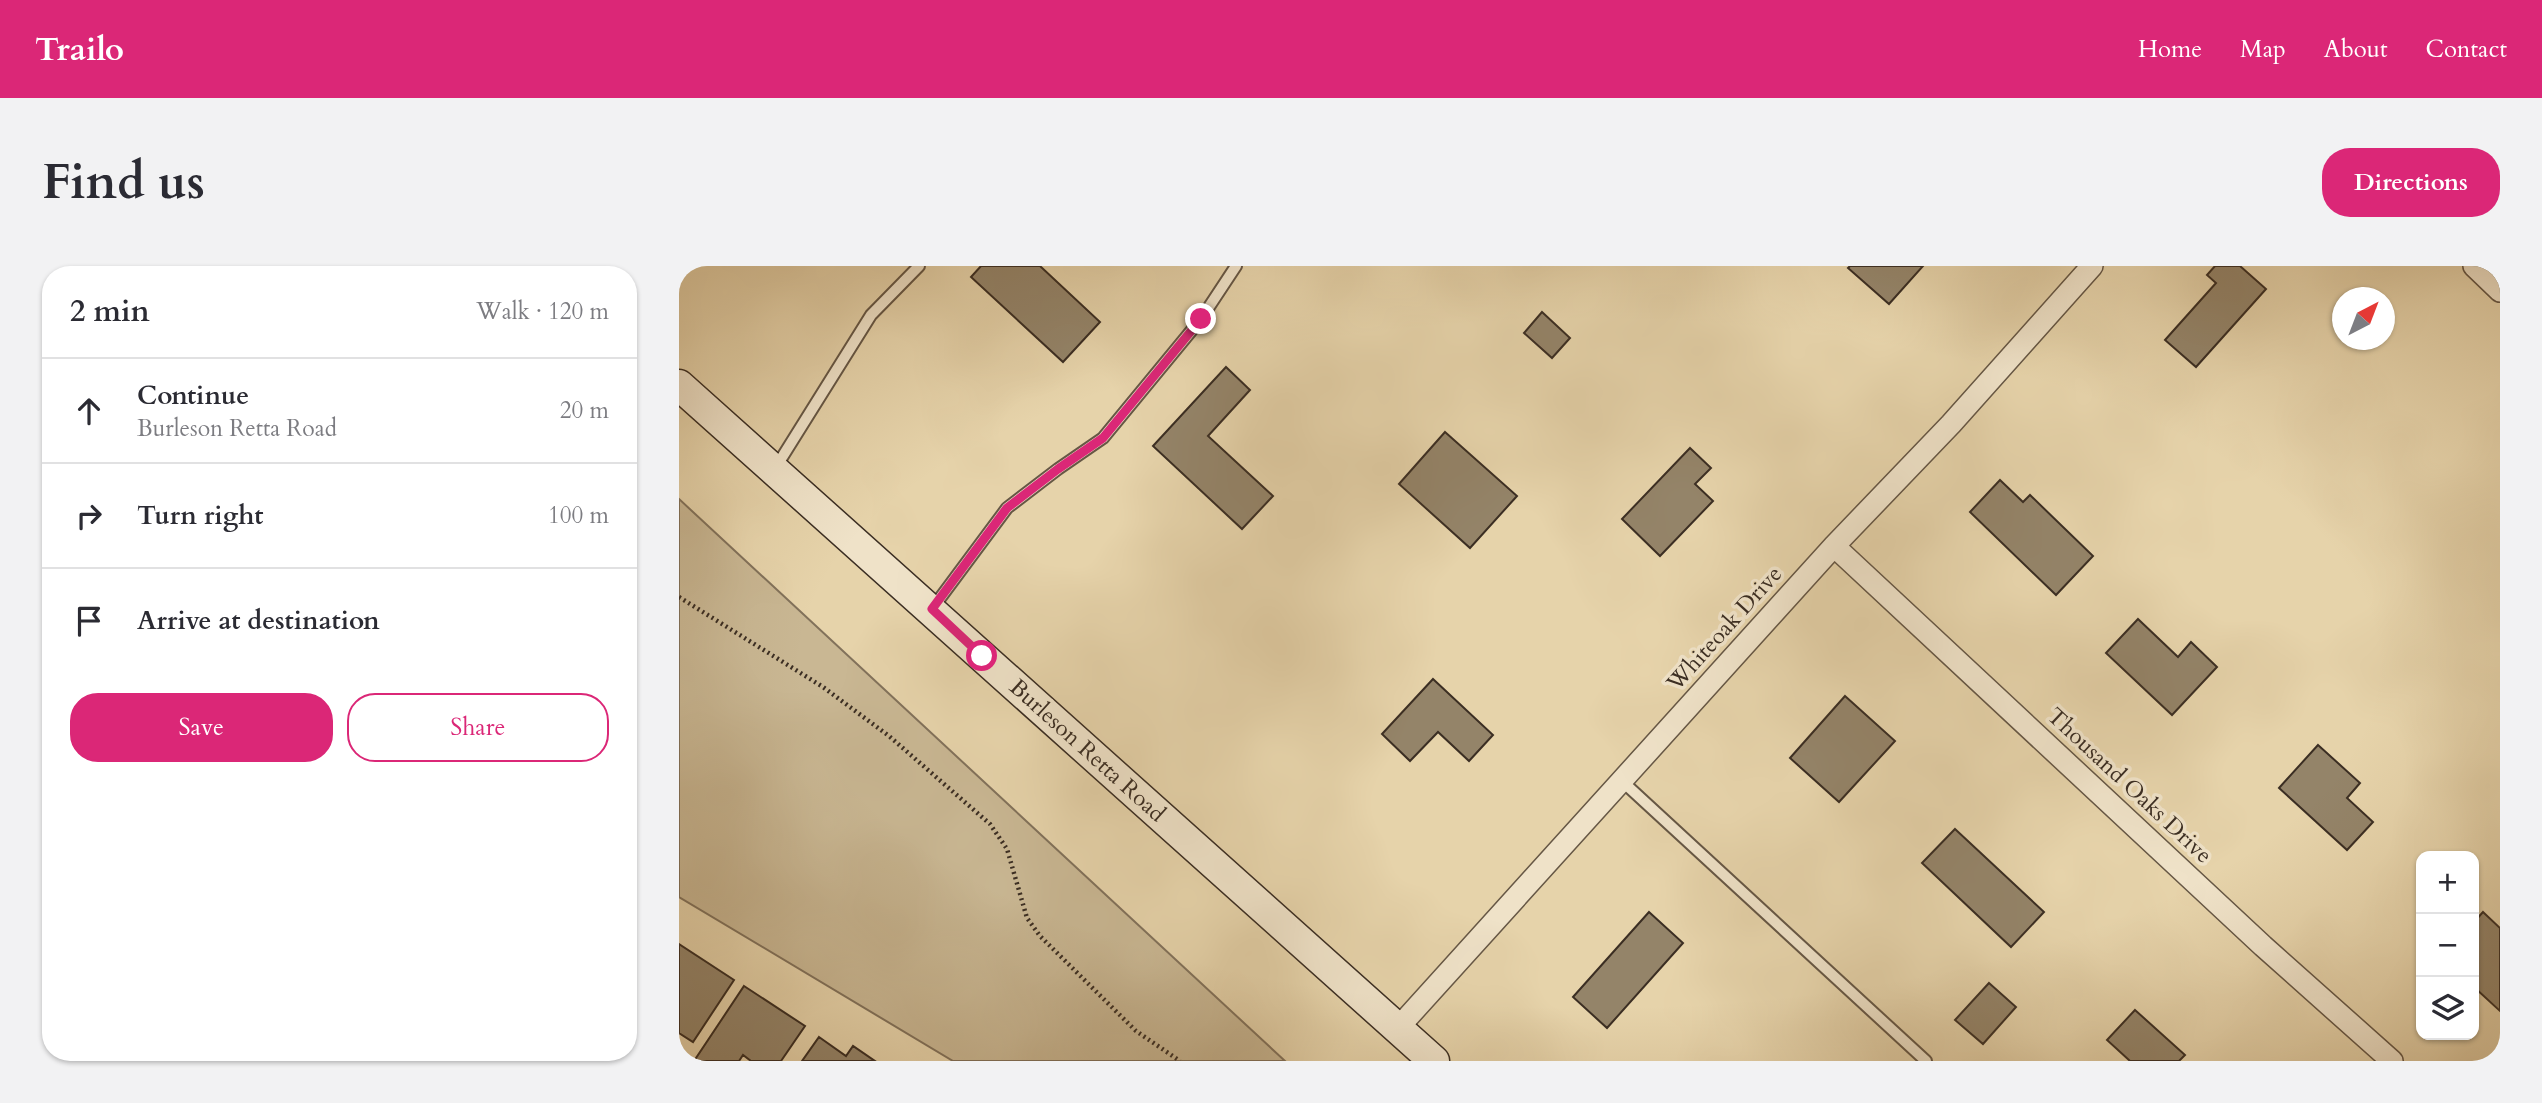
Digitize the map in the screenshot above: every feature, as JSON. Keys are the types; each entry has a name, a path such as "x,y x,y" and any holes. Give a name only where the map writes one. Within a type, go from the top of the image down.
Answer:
{"street":[{"name":"Whiteoak Drive","path":"1398,1028 1834,546 1951,424 2092,266"},
{"path":"2473,266 2500,291"},
{"name":"Burleson Retta Road","path":"679,385 1434,1061"},
{"name":"Thousand Oaks Drive","path":"1834,546 2253,936 2392,1061"}],"lane":[{"path":"774,469 871,315 919,266"},
{"path":"932,609 1007,508 1103,438 1201,319 1236,266"},
{"path":"1622,781 1926,1061"}],"path":[{"path":"679,597 823,687 889,736 990,824 1007,849 1027,918 1040,936 1136,1031 1180,1061"}],"shaded area":[{"path":"679,499 1285,1061 953,1061 679,897"}],"building":[{"path":"981,266 1040,266 1100,322 1063,362 971,277"},
{"path":"1923,266 1889,304 1848,268"},
{"path":"2215,266 2240,266 2266,289 2196,367 2165,340 2216,283 2207,275"},
{"path":"1542,312 1570,338 1552,358 1524,333"},
{"path":"1226,367 1250,390 1208,436 1273,496 1242,529 1153,446"},
{"path":"1445,432 1517,496 1470,548 1399,484"},
{"path":"1690,448 1711,468 1695,484 1713,501 1660,556 1622,519"},
{"path":"2000,480 2023,502 2030,495 2093,556 2056,595 1970,512"},
{"path":"2138,619 2178,657 2191,642 2217,667 2172,715 2106,653"},
{"path":"1433,679 1493,735 1469,761 1438,732 1410,761 1382,734"},
{"path":"1845,696 1895,741 1839,802 1790,758"},
{"path":"2318,745 2360,783 2347,798 2373,822 2347,850 2279,788"},
{"path":"1955,829 2044,912 2011,947 1922,863"},
{"path":"1649,912 1683,943 1607,1028 1573,997"},
{"path":"2483,912 2500,928 2500,1011 2479,992 2479,916"},
{"path":"679,944 734,980 693,1042 679,1033"},
{"path":"1989,983 2016,1007 1983,1044 1955,1020"},
{"path":"744,986 805,1026 781,1061 751,1061 743,1055 739,1061 694,1061"},
{"path":"2135,1010 2185,1055 2179,1061 2130,1061 2107,1040"},
{"path":"819,1037 846,1056 853,1046 875,1061 802,1061"}],"route":[{"path":"982,656 932,609 1007,508 1103,438 1201,319"}]}
